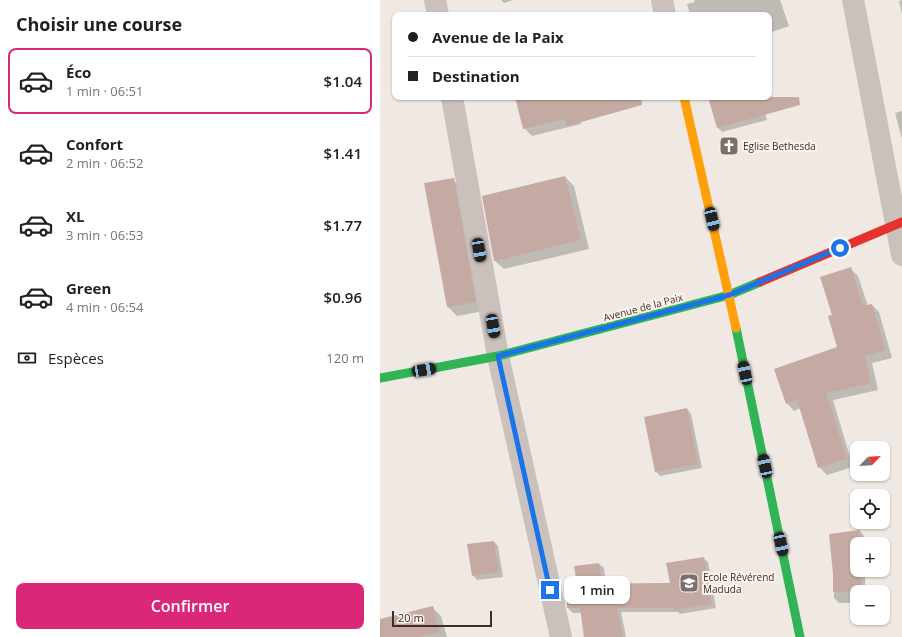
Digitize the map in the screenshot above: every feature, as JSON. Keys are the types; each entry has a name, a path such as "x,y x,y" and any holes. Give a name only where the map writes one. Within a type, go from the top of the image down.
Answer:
{"street":[{"path":"435,0 437,12"},
{"path":"662,0 664,12"},
{"path":"852,0 899,223 902,255"},
{"path":"453,100 498,356 561,637"},
{"path":"685,100 729,295 800,637"},
{"name":"Avenue de la Paix","path":"380,378 498,356 729,295 899,223"}],"building":[{"path":"772,97 799,97 800,105 717,128 709,100 772,100"},
{"path":"516,100 641,100 642,105 567,126 565,119 523,129"},
{"path":"565,176 581,240 494,261 482,196"},
{"path":"454,178 476,302 447,307 424,183"},
{"path":"851,267 863,306 872,304 885,350 865,356 871,383 826,393 847,459 818,468 797,400 786,404 774,369 837,347 828,316 832,315 820,277"},
{"path":"687,408 698,464 655,472 644,417"},
{"path":"860,530 860,537 850,537 850,577 861,577 861,585 850,585 850,592 833,592 833,574 829,534"},
{"path":"494,541 499,572 472,576 467,544"},
{"path":"704,557 712,604 675,610 674,608 617,608 623,637 584,637 580,608 567,608 566,584 577,584 574,566 599,563 602,584 670,583 666,563"},
{"path":"433,606 439,632 419,637 380,637 380,619"}],"traffic: fast":[{"path":"380,378 498,356 729,295 760,282"},
{"path":"736,328 800,637"}],"traffic: slow":[{"path":"685,100 736,328"}],"traffic: jam":[{"path":"760,282 902,222"}],"place":[{"name":"Eglise Bethesda","path":"729,146"},
{"name":"Ecole Révérend Maduda","path":"689,583"}],"route":[{"path":"550,590 498,356 729,295 840,248"}]}
